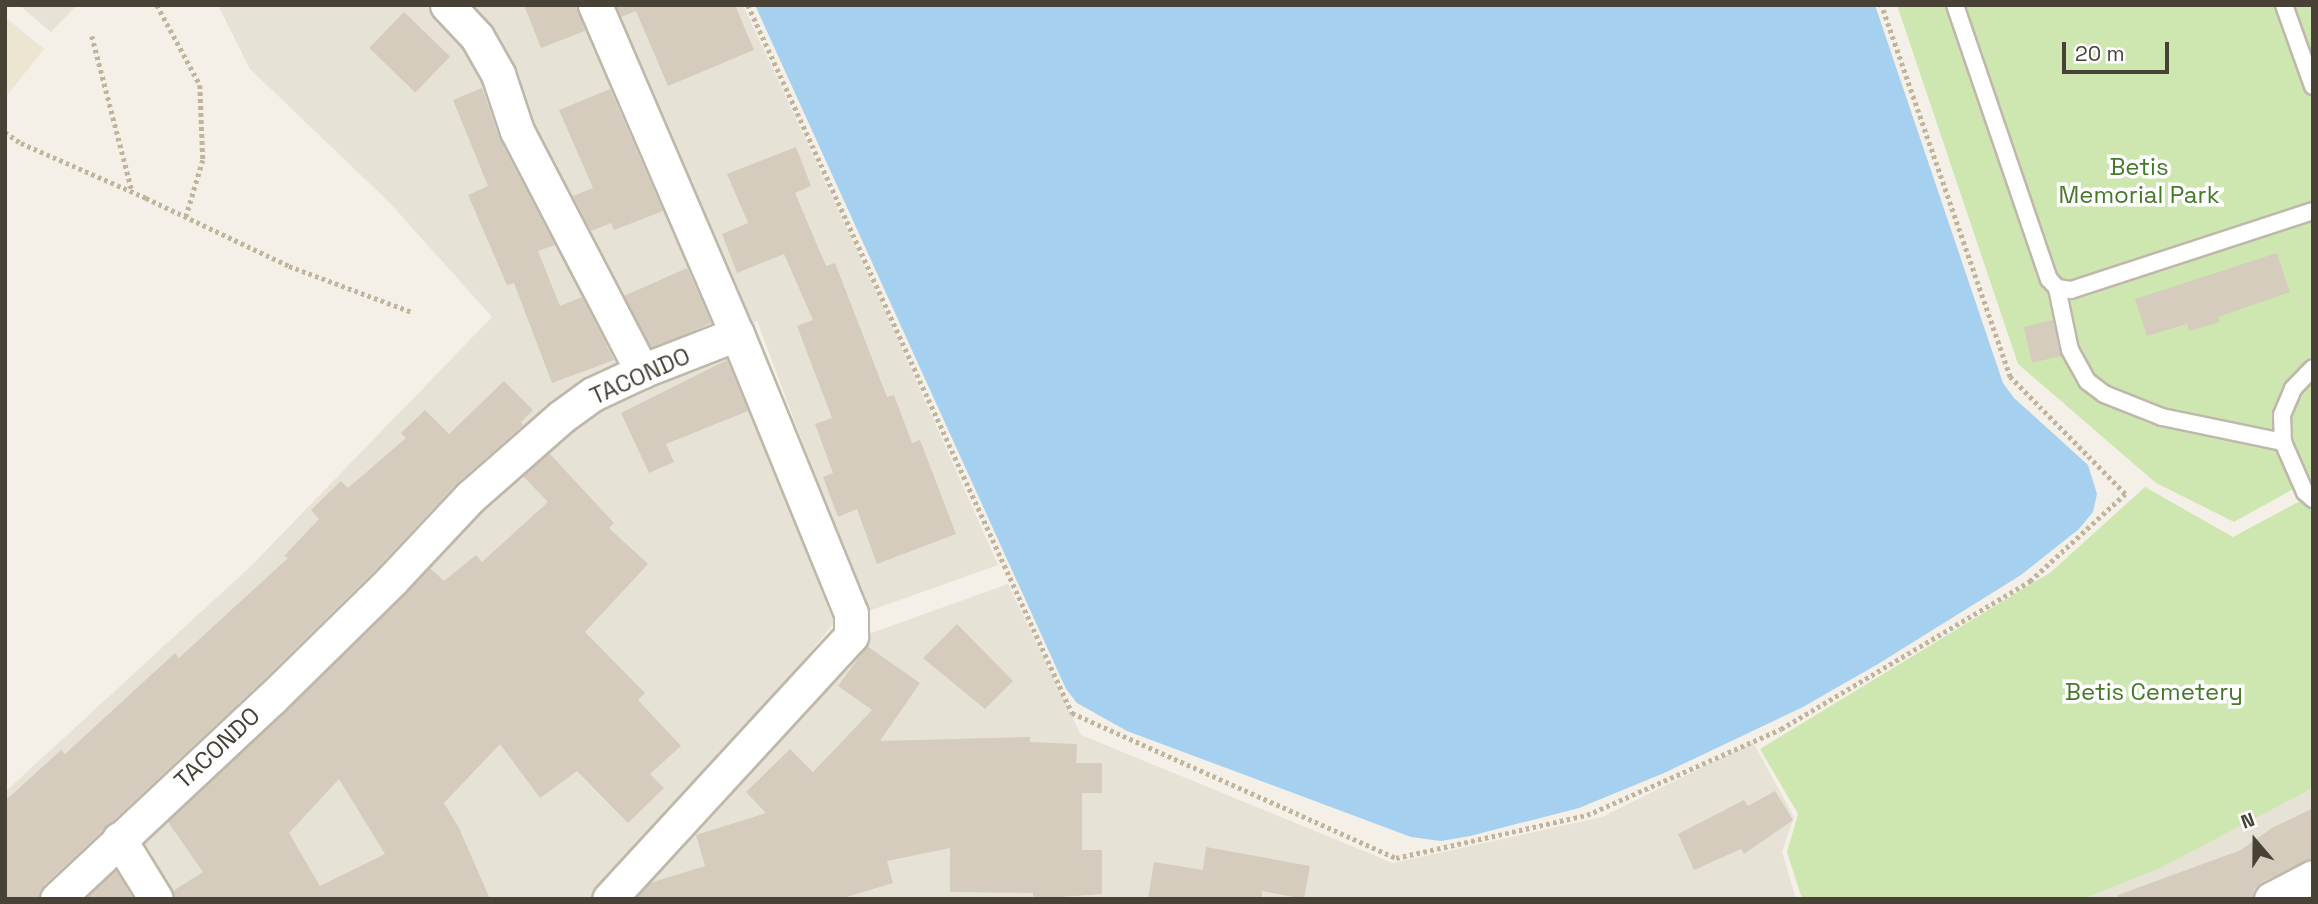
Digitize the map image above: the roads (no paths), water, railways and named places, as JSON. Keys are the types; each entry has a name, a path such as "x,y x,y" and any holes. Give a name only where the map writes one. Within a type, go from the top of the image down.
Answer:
{"street":[{"path":"447,5 477,37 498,74 516,131 642,371"},
{"path":"595,5 737,334 851,613 851,636 609,899"},
{"name":"TACONDO","path":"57,899 355,617 470,497 561,417 593,394 642,371 737,334"},
{"path":"119,839 156,899"},
{"path":"2271,899 2313,877"}],"lane":[{"path":"1955,5 2049,279 2057,288 2070,350 2087,381 2104,394 2162,417 2283,442"},
{"path":"2284,5 2313,86"},
{"path":"2057,288 2071,290 2313,211"},
{"path":"2313,368 2293,389 2282,415 2283,442 2305,492 2313,499"}],"water":[{"path":"755,5 1875,5 2003,383 2014,398 2088,465 2097,494 2093,512 2079,529 2021,575 1803,707 1664,773 1579,808 1470,836 1441,841 1411,837 1127,731 1077,703 1066,689"}],"park label":[{"name":"Betis Memorial Park","path":"2139,181"},
{"name":"Betis Cemetery","path":"2154,692"}]}
